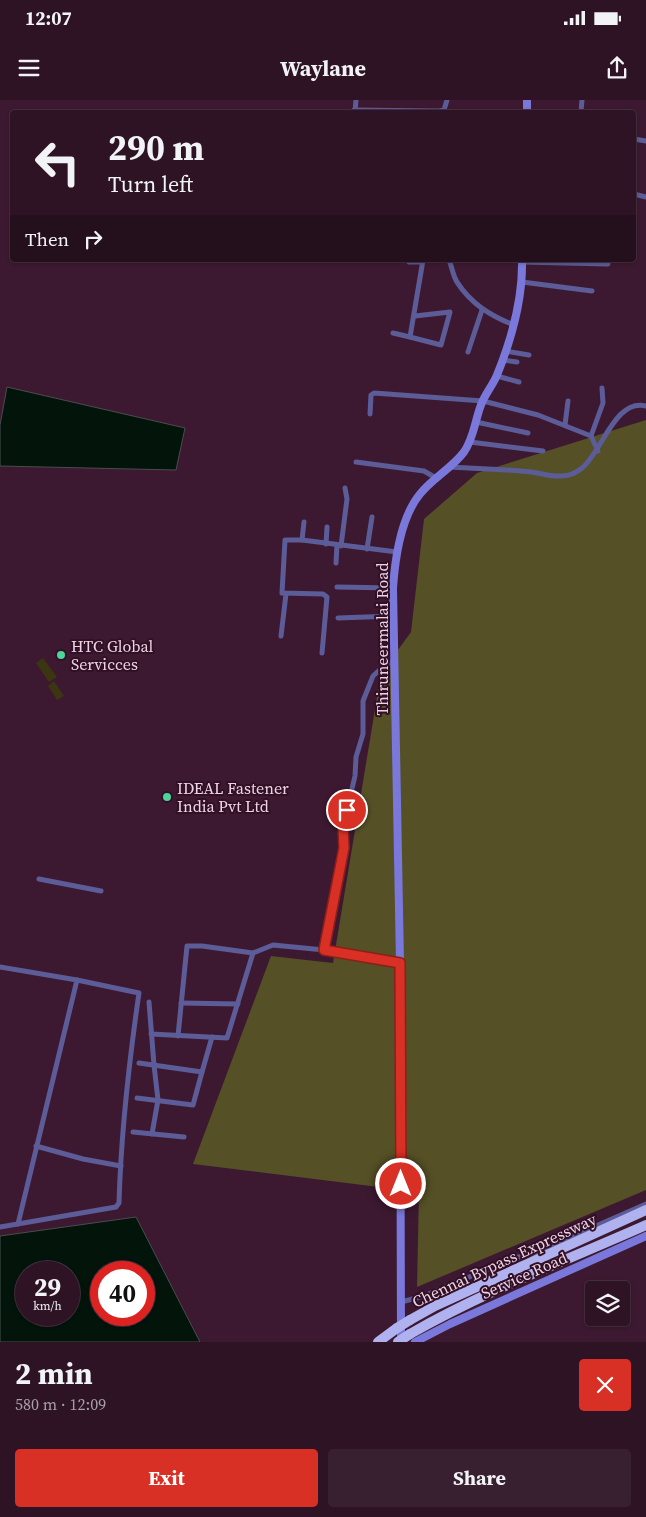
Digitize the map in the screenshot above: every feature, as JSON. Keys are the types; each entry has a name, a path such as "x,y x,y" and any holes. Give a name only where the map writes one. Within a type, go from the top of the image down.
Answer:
{"highway":[{"name":"Chennai Bypass Expressway","path":"378,1342 396,1328 435,1306 646,1210"},
{"name":"Chennai Bypass Expressway","path":"399,1342 413,1338 438,1318 646,1225"}],"street":[{"path":"410,337 423,262"},
{"path":"450,262 457,282 482,310 514,325"},
{"name":"Thiruneermalai Road","path":"399,1342 401,1302 400,963 393,588 397,552 412,504 436,478 451,467 470,442 483,401 497,376 518,313 522,282 522,262"},
{"path":"551,262 608,264"},
{"path":"522,282 592,290"},
{"path":"468,352 482,310"},
{"path":"393,333 442,345 450,312 415,316"},
{"path":"505,351 529,355"},
{"path":"502,360 517,362"},
{"path":"497,376 519,382"},
{"path":"590,436 603,403 602,388"},
{"path":"370,414 371,395 374,393 483,401 538,415 590,436 598,450"},
{"path":"565,426 568,401"},
{"path":"451,467 532,472 559,477 570,475 583,468 598,450 612,423 633,405 645,404"},
{"path":"476,422 528,433"},
{"path":"470,442 543,451"},
{"path":"356,462 424,471 436,478"},
{"path":"336,563 347,499 344,488"},
{"path":"367,549 372,517"},
{"path":"302,540 304,522"},
{"path":"326,544 327,527"},
{"path":"322,653 327,597 323,594 286,594 281,592 285,541 287,539 302,540 397,552"},
{"path":"337,586 393,588"},
{"path":"281,636 286,594"},
{"path":"338,618 394,616"},
{"path":"324,950 344,848 343,827 355,776 356,757 363,734 363,701 373,676 384,666 395,660"},
{"path":"39,879 101,891"},
{"path":"178,1036 186,946 202,946 253,953 273,945 324,950 400,963"},
{"path":"151,1034 227,1038 253,953"},
{"path":"0,967 139,993 121,1166 120,1203 116,1207 0,1227"},
{"path":"18,1224 77,980"},
{"path":"149,1002 158,1100 152,1134"},
{"path":"182,1003 238,1004"},
{"path":"138,1098 193,1105 212,1037"},
{"path":"139,1063 202,1072"},
{"path":"133,1132 184,1137"},
{"path":"36,1146 84,1159 121,1166"},
{"path":"401,1302 424,1296 512,1259 539,1251 646,1204"},
{"name":"Service Road","path":"413,1338 450,1324 646,1236"}],"shaded area":[{"path":"7,387 185,428 176,470 0,466 0,425"},
{"path":"646,420 646,1190 417,1287 419,1192 193,1164 271,956 333,963 381,673 411,632 424,519 477,473"},
{"path":"43,658 57,677 49,682 36,663"},
{"path":"54,681 64,696 57,700 48,686"},
{"path":"136,1217 200,1342 0,1342 0,1236"}],"place":[{"name":"HTC Global Servicces","path":"61,655"},
{"name":"IDEAL Fastener India Pvt Ltd","path":"167,797"}],"route":[{"path":"347,810 343,827 344,848 324,950 400,963 401,1184"}]}
